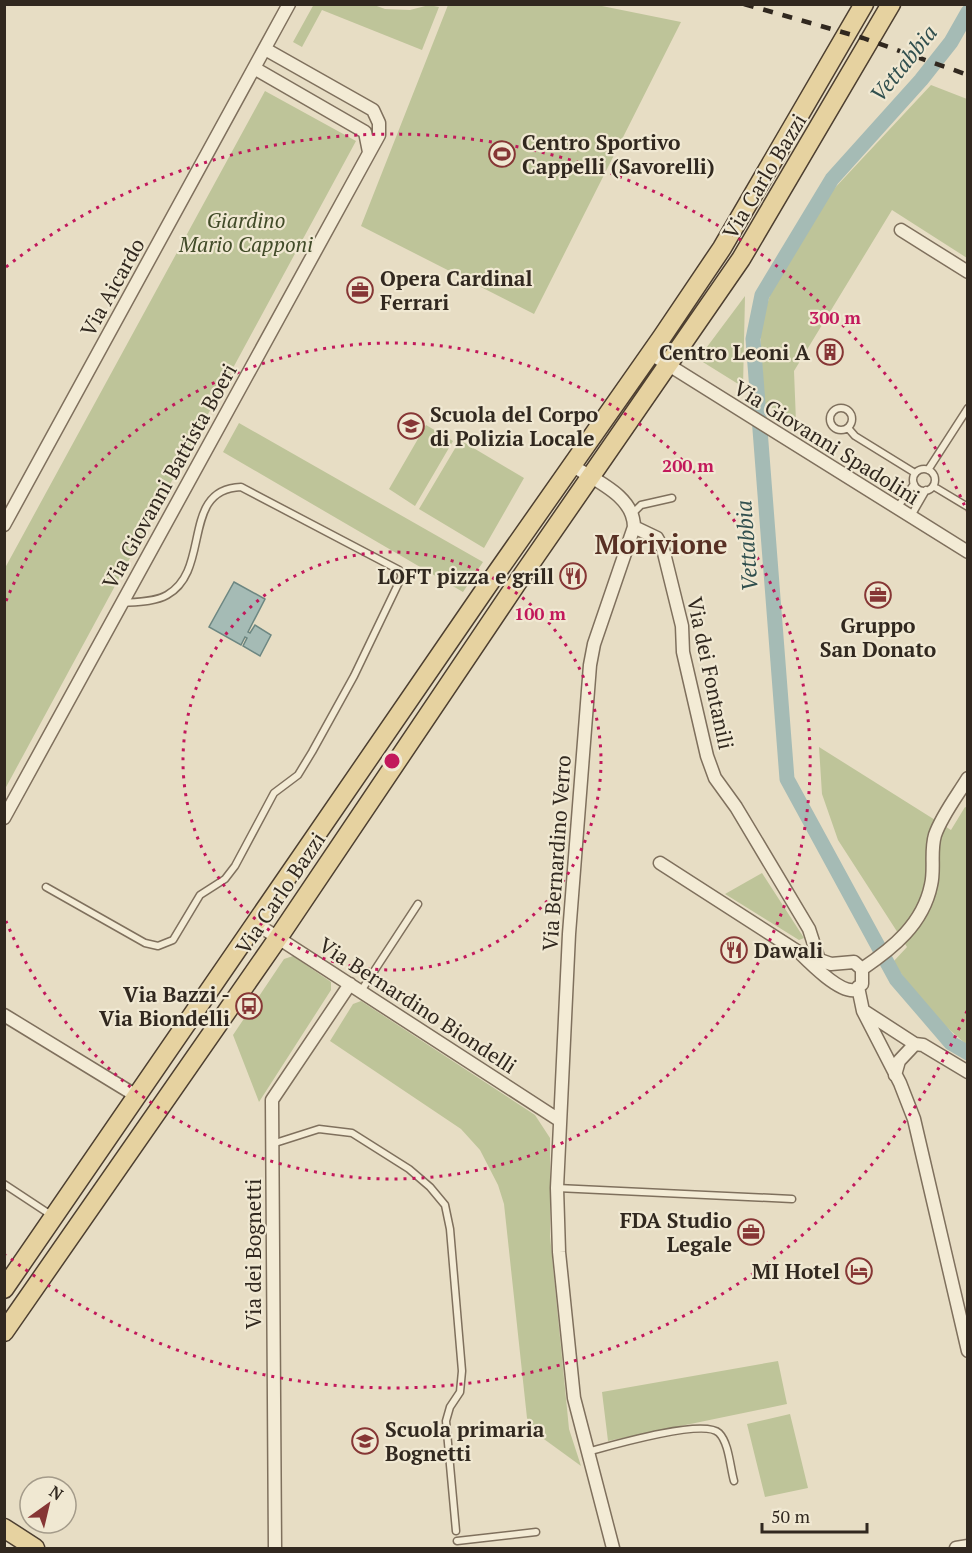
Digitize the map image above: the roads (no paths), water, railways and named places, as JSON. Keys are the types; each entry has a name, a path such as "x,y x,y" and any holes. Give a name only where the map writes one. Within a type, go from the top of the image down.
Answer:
{"main road":[{"name":"Via Carlo Bazzi","path":"4,1288 135,1095 651,354 722,248 864,4"},
{"name":"Via Carlo Bazzi","path":"4,1332 278,938 299,903 590,476 741,259 891,4"},
{"path":"4,1528 35,1548"}],"street":[{"name":"Via Aicardo","path":"4,525 289,4"},
{"name":"Via Giovanni Battista Boeri","path":"4,818 379,135 379,123 372,110 265,48"},
{"path":"254,68 365,132 369,142 369,153"},
{"path":"901,230 968,272"},
{"path":"651,354 667,365"},
{"name":"Via Giovanni Spadolini","path":"667,365 968,552"},
{"path":"573,466 621,498 633,513 634,527"},
{"path":"4,496 16,503"},
{"name":"Via dei Fontanili","path":"634,527 657,537 663,549 682,626 683,652 707,756 715,778 736,807 809,929 819,960"},
{"name":"Via Bernardino Verro","path":"613,1548 574,1398 559,1252 557,1188 569,934 590,665 594,644 634,527"},
{"path":"800,952 814,967 836,981 844,990 851,991 858,987 863,979 865,967 898,944 926,903 932,884 932,847 936,832 968,778"},
{"path":"660,863 800,952 831,964 854,962 865,967"},
{"name":"Via Bernardino Biondelli","path":"255,923 559,1120"},
{"path":"836,981 837,969 842,963"},
{"name":"Via dei Bognetti","path":"275,1548 272,1100 350,984"},
{"path":"858,987 863,1011 914,1119 968,1350"},
{"path":"863,1011 915,1044 923,1045 968,1072"},
{"path":"5,1015 135,1095"},
{"path":"895,1075 904,1054 915,1044"},
{"path":"956,1548 968,1546"}],"lane":[{"path":"928,470 968,408"},
{"path":"848,428 855,436 915,473"},
{"path":"910,516 930,488 934,477 928,470 919,470 915,473"},
{"path":"897,508 914,484 915,473"},
{"path":"914,484 919,490 930,488 968,507"},
{"path":"46,887 145,943 158,946 173,940 200,895 225,879 235,866 274,793 298,775 354,676 402,576 399,570 241,487 228,488 213,498 204,512 186,580 166,596 122,603"},
{"path":"633,513 641,505 672,498"},
{"path":"361,991 418,904"},
{"path":"272,1144 319,1129 352,1133 409,1169 430,1187 445,1205 450,1229 462,1371 460,1392 450,1407 446,1421 456,1531"},
{"path":"4,1184 53,1217"},
{"path":"557,1188 792,1199"},
{"path":"587,1452 688,1429 709,1428 717,1430 723,1438 734,1481"},
{"path":"457,1540 536,1533"}],"water":[{"path":"234,582 265,599 248,632 250,633 255,625 271,635 260,656 243,646 247,638 245,637 241,645 209,627"}],"waterway":[{"name":"Vettabbia","path":"968,12 951,42 921,80 832,179 762,295 753,339 787,779 896,979 951,1043 968,1053"}],"railway":[{"path":"744,4 863,38 968,75"}],"place":[{"name":"Centro Sportivo Cappelli (Savorelli)","path":"502,154"},
{"name":"Opera Cardinal Ferrari","path":"360,290"},
{"name":"Centro Leoni A","path":"830,352"},
{"name":"Scuola del Corpo di Polizia Locale","path":"411,426"},
{"name":"LOFT pizza e grill","path":"573,576"},
{"name":"Gruppo San Donato","path":"878,595"},
{"name":"Dawali","path":"734,950"},
{"name":"Via Bazzi - Via Biondelli","path":"249,1006"},
{"name":"FDA Studio Legale","path":"751,1232"},
{"name":"MI Hotel","path":"859,1271"},
{"name":"Scuola primaria Bognetti","path":"365,1441"}],"district":[{"name":"Morivione","path":"661,544"}],"park label":[{"name":"Giardino Mario Capponi","path":"246,232"}]}
